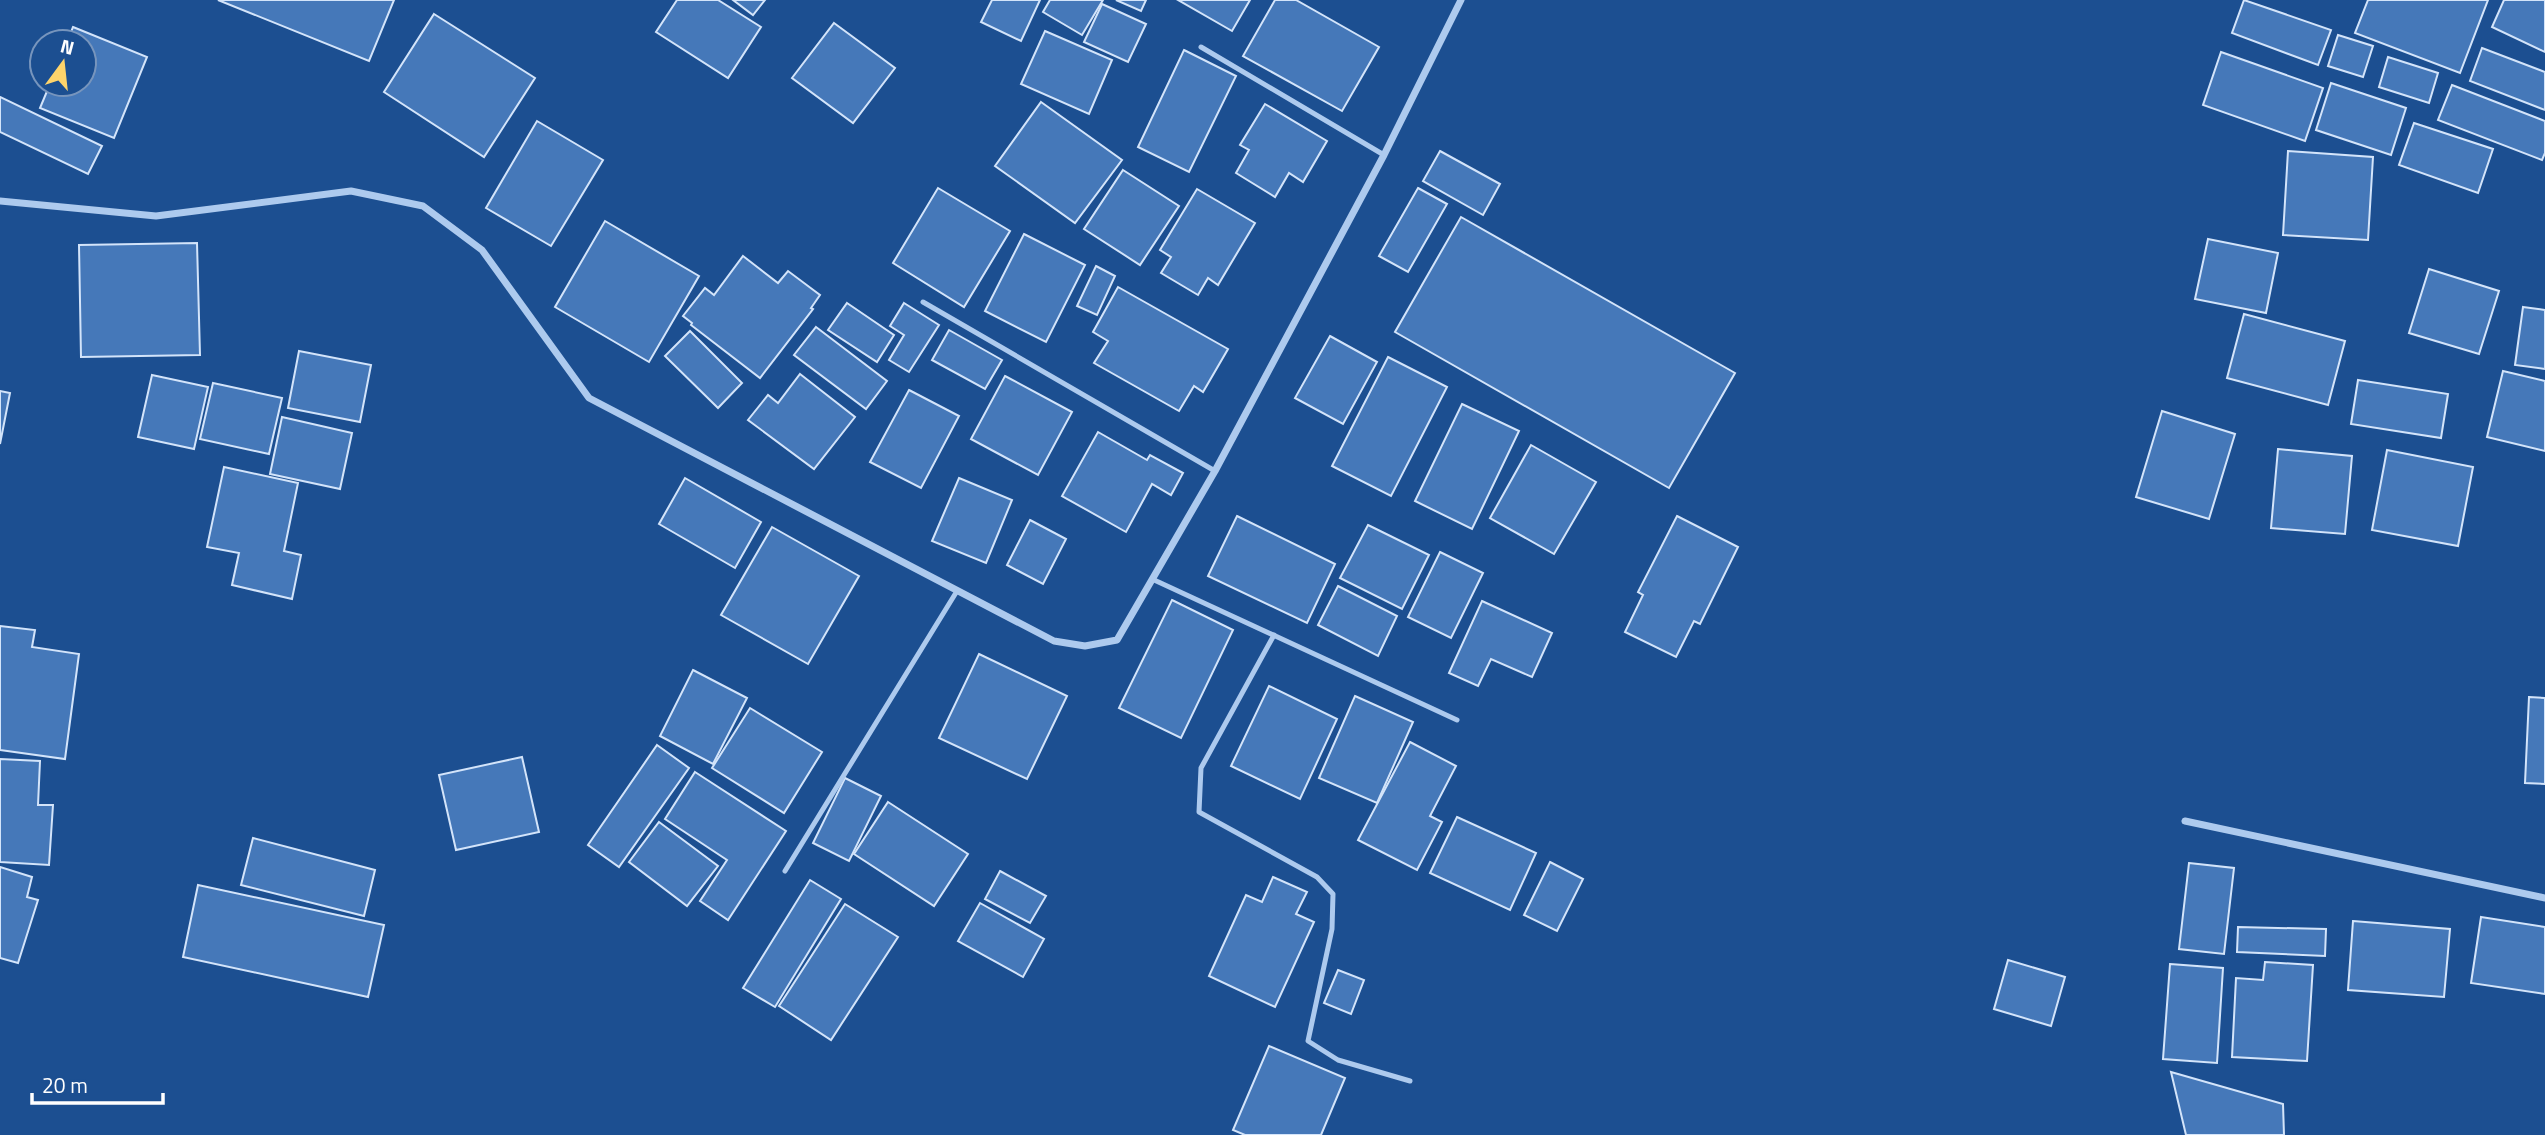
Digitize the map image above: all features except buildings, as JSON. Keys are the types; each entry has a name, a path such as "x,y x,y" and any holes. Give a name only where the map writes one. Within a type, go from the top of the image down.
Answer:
{"street":[{"path":"0,201 156,216 351,191 423,206 482,250 589,398 1054,641 1085,646 1116,640 1215,471 1384,155 1461,0"},
{"path":"2185,821 2545,898"}],"lane":[{"path":"1202,47 1384,155"},
{"path":"923,302 1215,471"},
{"path":"1152,579 1457,720"},
{"path":"785,871 957,591"},
{"path":"1274,635 1200,768 1199,812 1317,877 1333,894 1332,929 1308,1041 1338,1060 1410,1081"}]}
